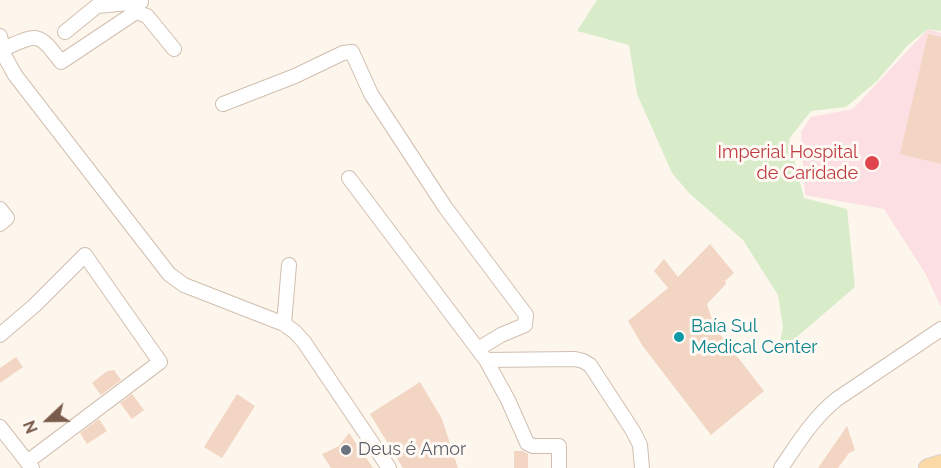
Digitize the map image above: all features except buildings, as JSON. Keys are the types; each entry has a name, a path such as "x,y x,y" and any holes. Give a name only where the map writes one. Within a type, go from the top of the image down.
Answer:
{"main road":[{"path":"928,468 941,464"}],"street":[{"path":"65,32 97,6 140,1 145,6 147,16 174,49"},
{"path":"147,16 136,12 61,62 48,45 38,37 2,42 8,64 15,75 169,274 184,285 284,324 296,332 389,468"},
{"path":"223,104 294,76 343,53 352,52 371,94 445,207 526,315 525,325 501,335 482,355"},
{"path":"349,178 482,355 508,400 527,443 534,446 559,446 559,468"},
{"path":"0,209 8,218 0,224"},
{"path":"0,335 35,305 84,255 160,362 29,465 0,427"},
{"path":"284,324 289,265"},
{"path":"785,464 822,411 941,328"},
{"path":"482,355 576,359 590,365 633,431 640,445 642,468"}],"shaded area":[{"name":"Imperial Hospital de Caridade","path":"928,29 941,33 941,307 925,273 884,209 805,195 801,132 811,117 853,109"}],"green space":[{"path":"597,0 941,0 941,31 928,29 908,45 876,82 846,107 811,111 789,139 804,198 847,209 855,287 778,353 783,327 778,295 743,240 689,193 672,173 637,94 629,45 577,31"}],"place":[{"name":"Imperial Hospital de Caridade","path":"872,163"},
{"name":"Baía Sul Medical Center","path":"679,337"},
{"name":"Deus é Amor","path":"346,450"}]}
